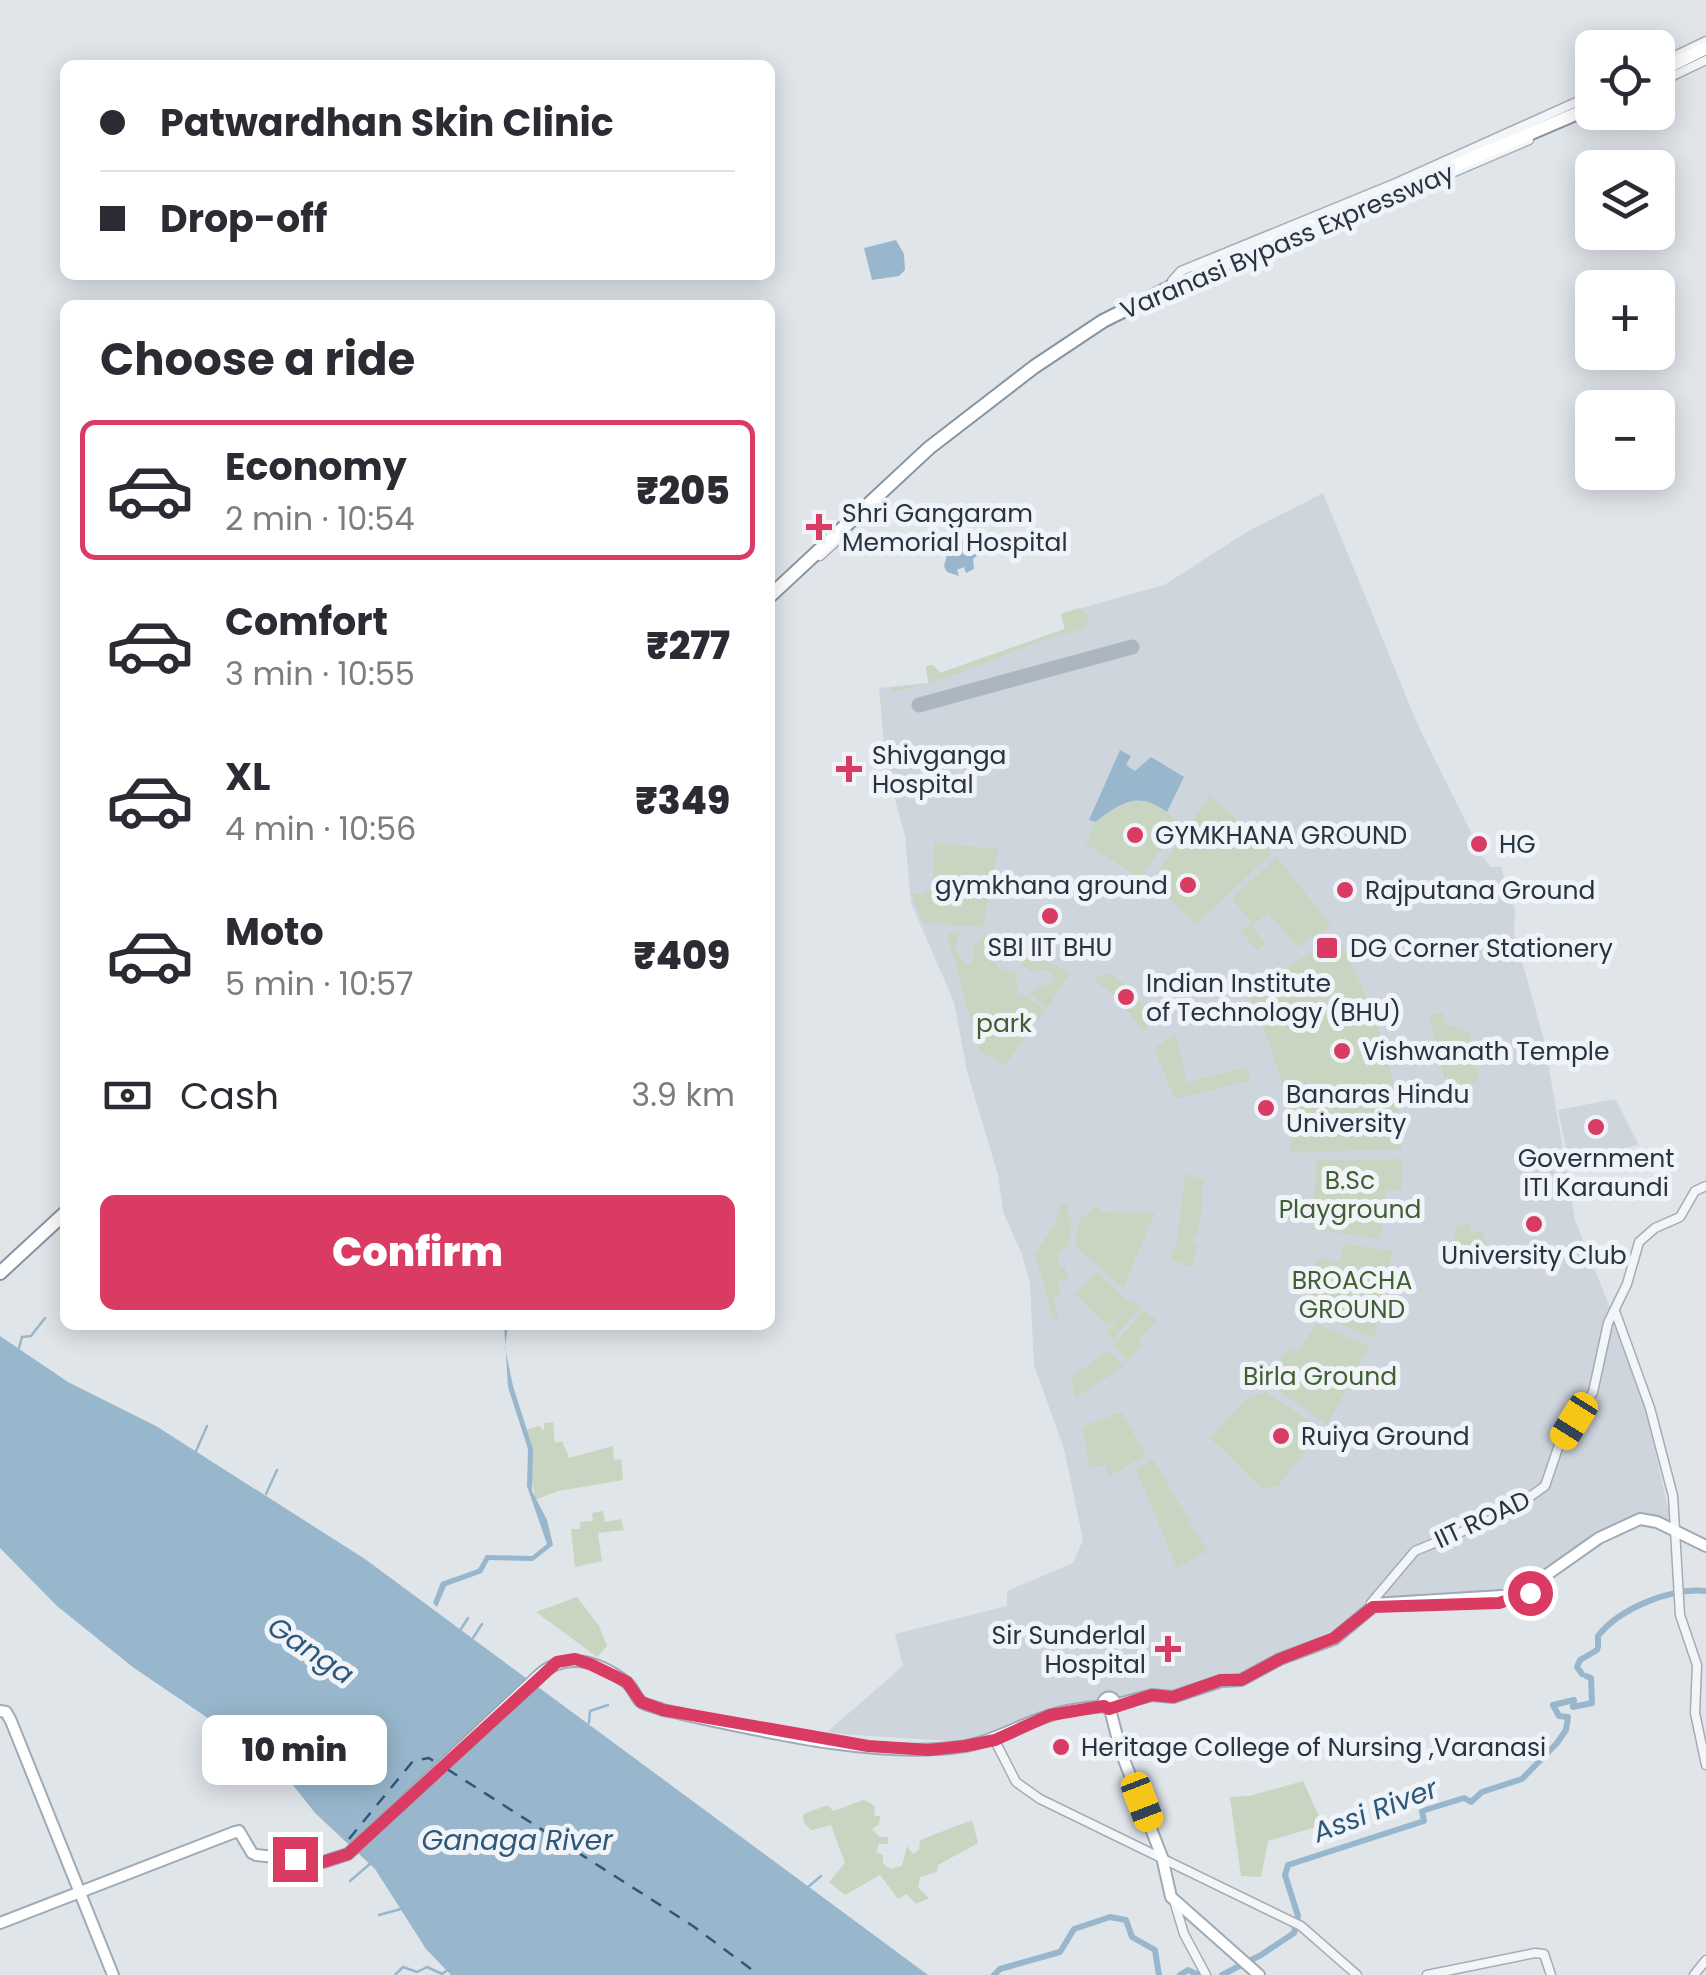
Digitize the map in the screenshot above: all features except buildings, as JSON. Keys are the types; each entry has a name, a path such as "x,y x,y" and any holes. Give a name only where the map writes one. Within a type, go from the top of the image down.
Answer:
{"highway":[{"path":"1675,68 1706,51"},
{"name":"Varanasi Bypass Expressway","path":"775,588 925,449 1059,342 1172,281 1575,112"},
{"name":"Varanasi Bypass Expressway","path":"775,589 847,528 925,449 1034,367 1134,305 1575,112"},
{"path":"0,1270 60,1215"}],"main road":[{"path":"0,1923 237,1831 259,1855 323,1862 348,1854 539,1675 566,1660 581,1660 598,1667 627,1682 641,1702 658,1707 719,1722 868,1746 929,1750 990,1739 1050,1715 1109,1706 1152,1693 1184,1691 1223,1677 1240,1678 1273,1659 1331,1637 1371,1606 1509,1601 1530,1593 1628,1526 1648,1523 1706,1547"},
{"path":"1109,1706 1120,1757 1160,1856 1172,1897 1251,1969"},
{"path":"0,1711 9,1716 113,1975"},
{"path":"1160,1856 1166,1892 1175,1904 1251,1969"}],"street":[{"path":"1675,59 1706,51"},
{"path":"847,528 983,411 1054,358 1109,325 1187,285 1575,112"},
{"name":"IIT ROAD","path":"1371,1606 1407,1556 1507,1513 1541,1491 1551,1475 1559,1445 1592,1392 1608,1322 1639,1242 1655,1228 1680,1217 1695,1191 1706,1186"},
{"path":"1615,1310 1650,1408 1673,1496 1681,1623 1697,1665 1695,1713 1706,1765"},
{"path":"990,1739 1021,1786 1040,1800 1292,1921 1334,1950 1357,1975"},
{"path":"1175,1904 1184,1934 1206,1975"},
{"path":"1427,1975 1537,1954 1546,1957 1551,1975"},
{"path":"1444,1975 1537,1954"},
{"path":"1694,1975 1706,1960"}],"shaded area":[{"name":"Banaras Hindu University","path":"1323,493 1417,723 1483,857 1491,867 1501,867 1515,909 1514,932 1545,1044 1575,1220 1641,1386 1672,1527 1632,1518 1622,1522 1514,1594 1368,1600 1349,1623 1239,1675 1172,1691 1151,1691 1116,1703 1049,1711 975,1737 948,1741 826,1733 903,1666 895,1634 1007,1606 1007,1591 1073,1563 1083,1540 1064,1449 1034,1365 1030,1284 1022,1254 1003,1212 998,1175 967,1071 954,1002 911,903 905,836 886,767 879,688 928,683 926,666 933,665 940,673 1065,629 1061,614 1164,585 1247,532"},
{"name":"Government ITI Karaundi","path":"1615,1099 1639,1145 1601,1153 1590,1149 1567,1154 1558,1110"}],"green space":[{"path":"1079,608 1090,617 1084,629 929,683 926,666 933,665 940,673 1065,629 1061,614"},
{"path":"928,683 916,687 891,692 891,688"},
{"path":"1210,795 1272,853 1196,924 1159,889 1163,881 1156,875"},
{"path":"1125,801 1154,803 1180,823 1140,878 1086,844 1095,822"},
{"path":"934,843 998,849 983,927 923,923 911,893 924,895 933,885"},
{"name":"Rajputana Ground","path":"1277,857 1331,926 1298,947 1268,913 1252,926 1266,944 1257,950 1241,932 1252,924 1232,898"},
{"name":"park","path":"947,933 958,934 955,949 966,965 974,963 973,944 981,942 982,934 1007,941 997,949 996,965 1016,973 1018,996 1025,995 1045,1010 1005,1066 979,1050"},
{"path":"1338,937 1382,1039 1395,1093 1402,1149 1291,1153 1278,1069 1246,991"},
{"path":"1017,947 1070,973 1047,1008 1028,993 1053,981 1052,975 1021,965 1025,958"},
{"path":"1106,973 1139,1000 1150,1021 1144,1032 1117,998 1093,979"},
{"path":"1442,1012 1446,1024 1468,1032 1479,1082 1447,1089 1429,1016"},
{"path":"1175,1033 1187,1083 1246,1067 1251,1080 1175,1099 1154,1049"},
{"name":"B.Sc Playground","path":"1402,1159 1402,1190 1386,1189 1380,1239 1312,1229 1317,1160"},
{"path":"1185,1174 1205,1180 1200,1192 1203,1199 1197,1235 1192,1239 1197,1246 1191,1267 1170,1259 1177,1242"},
{"path":"1068,1202 1067,1214 1072,1221 1068,1245 1057,1254 1059,1266 1065,1267 1068,1276 1064,1284 1063,1280 1058,1282 1060,1294 1053,1298 1059,1316 1054,1320 1035,1254 1056,1222 1062,1203"},
{"path":"1099,1205 1101,1212 1155,1213 1123,1288 1075,1246 1079,1220"},
{"path":"1470,1222 1470,1232 1484,1232 1487,1259 1512,1251 1510,1266 1453,1254 1456,1227"},
{"name":"BROACHA GROUND","path":"1344,1244 1393,1251 1374,1338 1305,1309 1317,1258 1340,1262"},
{"path":"1097,1272 1130,1304 1133,1301 1141,1306 1113,1340 1106,1332 1130,1305 1107,1326 1075,1294"},
{"path":"1144,1310 1157,1320 1140,1338 1141,1345 1128,1361 1113,1345"},
{"name":"Birla Ground","path":"1316,1324 1370,1346 1327,1425 1266,1381 1288,1348 1298,1352"},
{"path":"1108,1351 1124,1366 1075,1398 1071,1377"},
{"path":"1266,1392 1314,1424 1315,1439 1279,1485 1264,1490 1210,1438 1247,1398"},
{"path":"1121,1412 1146,1455 1108,1477 1106,1465 1090,1467 1082,1427"},
{"path":"553,1422 555,1443 562,1441 569,1458 613,1446 614,1460 621,1459 623,1480 558,1491 535,1500 525,1430 539,1426 544,1431 544,1423"},
{"path":"1153,1459 1207,1551 1177,1568 1136,1469"},
{"path":"603,1511 605,1522 621,1519 624,1530 598,1533 602,1561 575,1567 571,1529 580,1529 580,1522 593,1521 592,1513"},
{"path":"577,1597 599,1626 607,1646 597,1657 536,1612"},
{"path":"1303,1781 1323,1825 1268,1841 1261,1877 1241,1876 1230,1797 1249,1796"},
{"path":"864,1800 875,1806 874,1816 880,1816 879,1824 872,1829 880,1837 888,1837 888,1844 879,1844 876,1852 883,1855 883,1863 890,1869 902,1866 907,1846 913,1854 919,1850 920,1840 972,1820 978,1843 938,1865 937,1872 920,1877 918,1887 929,1898 916,1904 907,1894 898,1899 880,1875 845,1895 829,1882 845,1863 831,1825 811,1830 804,1823 803,1814 828,1805 833,1811"}],"water":[{"path":"896,240 904,254 905,270 899,276 872,280 864,248"},
{"path":"986,535 990,545 973,559 974,569 966,573 964,567 957,570 959,576 947,572 944,566 950,544"},
{"path":"1120,750 1131,756 1126,765 1135,771 1151,757 1184,777 1167,812 1138,800 1121,805 1095,822 1089,820"},
{"name":"Ganaga River","path":"0,1336 68,1382 156,1426 365,1559 928,1975 451,1975 426,1949 375,1869 315,1813 268,1753 252,1748 134,1668 57,1606 0,1548"},
{"path":"506,1351 533,1449 532,1491 547,1520 553,1545 533,1561 489,1560 482,1573 446,1586 437,1607 433,1603 441,1582 478,1569 486,1555 532,1556 547,1544 527,1486 528,1449 508,1387"}],"waterway":[{"path":"19,1348 22,1337 31,1336 45,1318"},
{"path":"196,1451 207,1426"},
{"path":"266,1494 277,1470"},
{"name":"Assi River","path":"1598,1647 1598,1636 1632,1609 1662,1596 1706,1591"},
{"path":"461,1629 468,1618"},
{"path":"473,1638 482,1624"},
{"name":"Assi River","path":"1582,1674 1577,1667 1580,1660 1597,1650"},
{"name":"Assi River","path":"1222,1975 1294,1933 1298,1916 1285,1875 1288,1865 1424,1821 1422,1811 1464,1798 1471,1802 1482,1792 1522,1779 1566,1730 1568,1717 1559,1716 1553,1705 1574,1700 1573,1707 1592,1703 1591,1678 1586,1676"},
{"path":"589,1723 590,1711 608,1705"},
{"path":"350,1881 371,1863"},
{"path":"808,1887 821,1876"},
{"path":"379,1915 401,1909"},
{"name":"Assi River","path":"994,1975 1000,1969 1060,1952 1074,1929 1110,1917 1126,1920 1132,1937 1155,1950 1159,1975"},
{"path":"395,1975 403,1967 417,1972 427,1967 442,1974 449,1969"},
{"name":"Assi River","path":"1180,1975 1188,1970 1199,1975"}],"ferry route":[{"path":"349,1839 413,1761 429,1758 440,1765"},
{"path":"447,1769 693,1926 759,1975"}],"runway":[{"path":"919,705 1132,647"}],"place":[{"name":"Shri Gangaram Memorial Hospital","path":"819,527"},
{"name":"Shivganga Hospital","path":"849,769"},
{"name":"GYMKHANA GROUND","path":"1135,835"},
{"name":"HG","path":"1479,844"},
{"name":"gymkhana ground","path":"1188,885"},
{"name":"Rajputana Ground","path":"1345,890"},
{"name":"SBI IIT BHU","path":"1050,916"},
{"name":"DG Corner Stationery","path":"1327,948"},
{"name":"Indian Institute of Technology (BHU)","path":"1126,997"},
{"name":"Vishwanath Temple","path":"1342,1051"},
{"name":"Banaras Hindu University","path":"1266,1108"},
{"name":"Government ITI Karaundi","path":"1596,1127"},
{"name":"University Club","path":"1534,1224"},
{"name":"Ruiya Ground","path":"1281,1436"},
{"name":"Sir Sunderlal Hospital","path":"1168,1649"},
{"name":"Heritage College of Nursing ,Varanasi","path":"1061,1747"}],"route":[{"path":"295,1859 323,1862 348,1854 557,1662 575,1659 590,1664 627,1682 641,1702 663,1710 800,1736 929,1750 995,1740 1065,1711 1104,1706 1109,1709 1152,1695 1173,1697 1221,1680 1238,1681 1334,1638 1373,1607 1499,1603 1530,1593"}],"water label":[{"name":"Ganga","path":"311,1650"}]}
